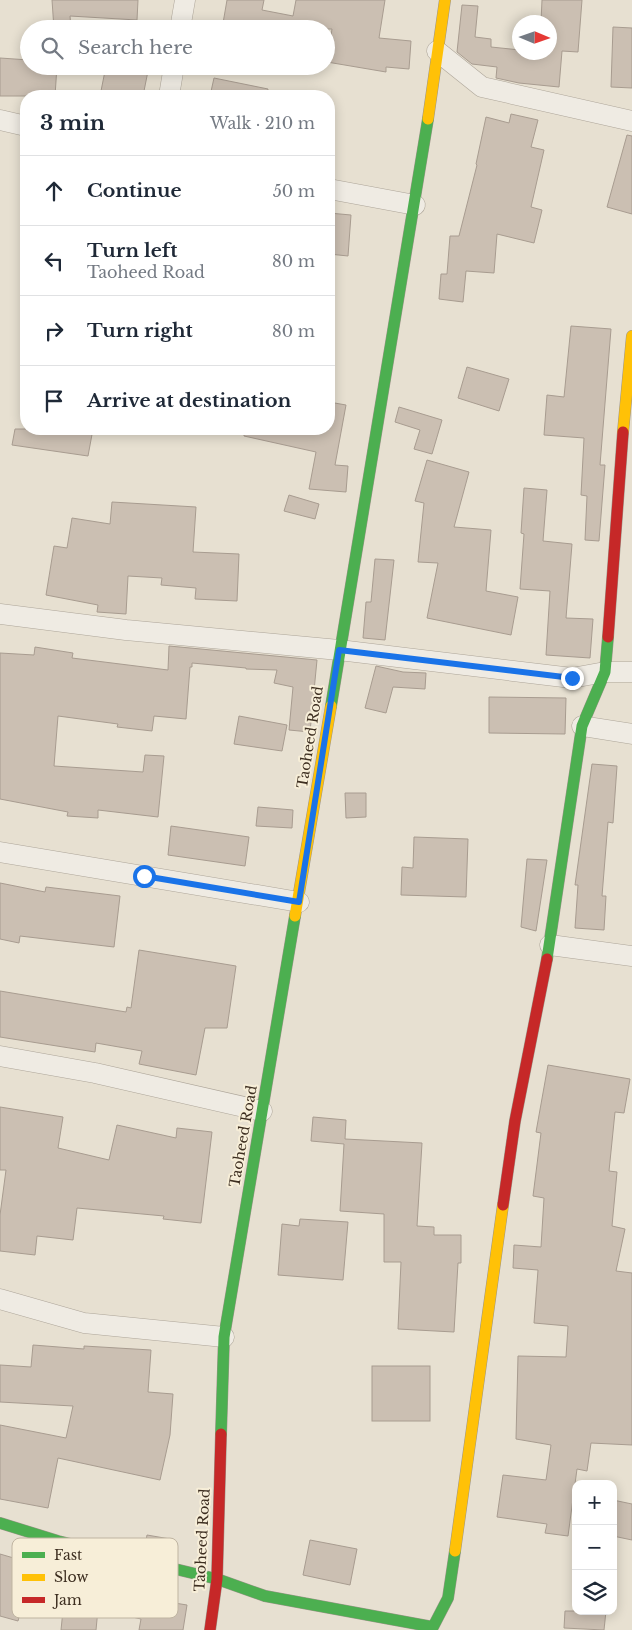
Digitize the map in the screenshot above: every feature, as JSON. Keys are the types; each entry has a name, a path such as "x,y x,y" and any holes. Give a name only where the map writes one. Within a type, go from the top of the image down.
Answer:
{"street":[{"path":"182,20 185,0"},
{"name":"Taoheed Road","path":"210,1630 218,1579 224,1337 299,902 339,650 415,205 444,0"},
{"path":"437,51 482,87 632,121"},
{"path":"170,90 172,75"},
{"path":"0,120 20,125"},
{"path":"335,189 415,205"},
{"path":"178,1570 218,1579 265,1596 433,1627 448,1598 515,1121 550,945 582,726 605,672 628,358 632,336"},
{"path":"0,614 126,630 339,650 572,678 605,672 632,672"},
{"path":"582,726 632,734"},
{"path":"0,852 299,902"},
{"path":"550,945 632,956"},
{"path":"0,1056 95,1073 262,1111"},
{"path":"0,1298 84,1323 224,1337"},
{"path":"0,1523 48,1538"}],"building":[{"path":"52,0 138,0 137,20 70,16 70,20 53,20"},
{"path":"227,0 264,0 262,10 293,16 296,0 385,0 379,38 411,41 409,69 386,67 386,72 335,63 335,20 224,20"},
{"path":"542,0 582,0 578,52 562,51 559,87 519,83 496,78 497,67 472,64 457,52 462,5 478,6 475,37 491,39 491,47 512,49 512,60 557,60 557,15 541,15"},
{"path":"613,27 632,28 632,88 611,87"},
{"path":"0,58 20,59 20,75 56,75 55,90 20,90 20,96 0,96"},
{"path":"104,75 147,75 144,90 101,90"},
{"path":"214,78 268,89 268,90 211,90"},
{"path":"511,114 538,120 531,147 544,150 531,207 542,210 534,243 497,234 494,273 466,271 463,302 439,299 441,274 447,274 450,236 459,236 477,165 486,117 509,123"},
{"path":"627,135 632,136 632,214 607,207"},
{"path":"335,214 351,215 348,256 335,255"},
{"path":"571,326 611,329 600,465 605,465 599,541 585,540 587,496 581,495 584,438 544,435 547,395 564,397"},
{"path":"467,367 509,379 499,411 458,398"},
{"path":"335,403 346,405 335,465 348,466 346,492 309,489 316,452 244,436 335,435"},
{"path":"399,407 442,420 432,454 414,449 420,430 395,422"},
{"path":"15,429 20,429 20,435 92,435 88,456 12,445"},
{"path":"427,460 469,472 454,527 491,530 486,591 518,597 511,635 427,618 438,563 418,562 424,503 415,501"},
{"path":"524,488 547,490 543,541 572,544 566,618 593,619 590,658 546,655 550,591 520,589 524,534 521,533"},
{"path":"289,495 319,504 315,519 284,511"},
{"path":"112,502 196,507 193,552 239,554 237,601 195,599 196,588 161,585 162,578 128,576 126,614 97,612 98,605 46,595 54,546 67,548 72,518 110,524"},
{"path":"375,559 394,560 385,640 363,638 366,602 371,602"},
{"path":"169,646 317,660 310,732 289,730 293,687 274,683 277,670 246,669 192,663 192,667 190,667 186,719 154,716 152,731 117,727 118,724 58,716 54,766 143,772 145,755 164,756 158,817 98,810 98,818 67,816 68,812 0,799 0,653 34,655 35,647 73,653 72,658 168,670"},
{"path":"376,666 403,672 426,673 425,689 393,687 386,713 365,708"},
{"path":"489,697 566,698 565,734 489,733"},
{"path":"239,716 287,725 282,751 234,744"},
{"path":"592,764 617,766 613,823 608,822 602,896 606,896 604,930 575,928 578,885 575,885"},
{"path":"345,793 366,793 366,817 346,818"},
{"path":"258,807 293,810 292,828 256,826"},
{"path":"171,826 249,837 245,866 168,855"},
{"path":"414,837 468,839 466,897 401,895 402,867 413,868"},
{"path":"527,859 547,860 536,931 521,927"},
{"path":"0,883 45,892 46,887 120,896 114,947 20,936 19,943 0,939"},
{"path":"139,950 236,966 227,1028 205,1028 196,1075 139,1064 142,1051 96,1043 95,1052 0,1037 0,991 126,1012 127,1007 131,1008"},
{"path":"548,1065 630,1079 624,1113 615,1112 609,1171 617,1172 612,1226 625,1229 616,1271 632,1273 632,1445 591,1443 587,1471 577,1469 576,1480 572,1480 572,1506 568,1536 545,1533 547,1524 497,1517 503,1475 546,1480 551,1445 516,1439 518,1356 566,1357 568,1326 534,1323 538,1270 513,1268 514,1245 541,1247 544,1198 533,1196 541,1133 536,1132"},
{"path":"0,1107 63,1117 58,1148 109,1160 117,1125 176,1138 177,1128 212,1132 201,1223 163,1219 164,1216 77,1208 73,1240 37,1236 35,1255 0,1251 0,1215 6,1170 0,1170"},
{"path":"313,1117 346,1120 345,1139 422,1143 417,1226 434,1227 434,1235 461,1235 461,1263 458,1263 454,1332 398,1329 401,1262 384,1262 384,1214 340,1211 344,1144 311,1141"},
{"path":"300,1219 348,1222 343,1280 278,1275 282,1224 299,1226"},
{"path":"33,1345 84,1349 84,1346 151,1350 148,1392 173,1394 170,1435 160,1480 58,1458 48,1508 0,1499 0,1425 66,1438 73,1406 0,1402 0,1365 31,1367"},
{"path":"372,1366 430,1366 430,1421 372,1421"},
{"path":"617,1501 632,1504 632,1540 617,1537"},
{"path":"147,1535 164,1538 146,1538"},
{"path":"310,1540 357,1549 350,1585 303,1575"},
{"path":"0,1554 12,1558 12,1618 19,1618 18,1621 0,1616"},
{"path":"178,1604 187,1605 183,1630 139,1630 141,1619 137,1618 178,1618"},
{"path":"565,1611 572,1611 572,1615 606,1615 604,1630 564,1628"},
{"path":"62,1618 97,1618 96,1630 61,1630"}],"traffic: fast":[{"path":"331,706 428,119"},
{"path":"547,959 582,726 605,672 608,637"},
{"path":"221,1434 224,1337 295,916"},
{"path":"0,1523 48,1538"},
{"path":"178,1570 217,1579 265,1596 433,1627 448,1598 455,1551"}],"traffic: slow":[{"path":"428,119 445,0"},
{"path":"623,432 632,336"},
{"path":"295,916 331,706"},
{"path":"455,1551 503,1205"}],"traffic: jam":[{"path":"608,637 623,432"},
{"path":"503,1205 515,1121 547,959"},
{"path":"210,1630 217,1579 221,1434"}],"route":[{"path":"144,876 299,902 339,650 572,678"}]}
